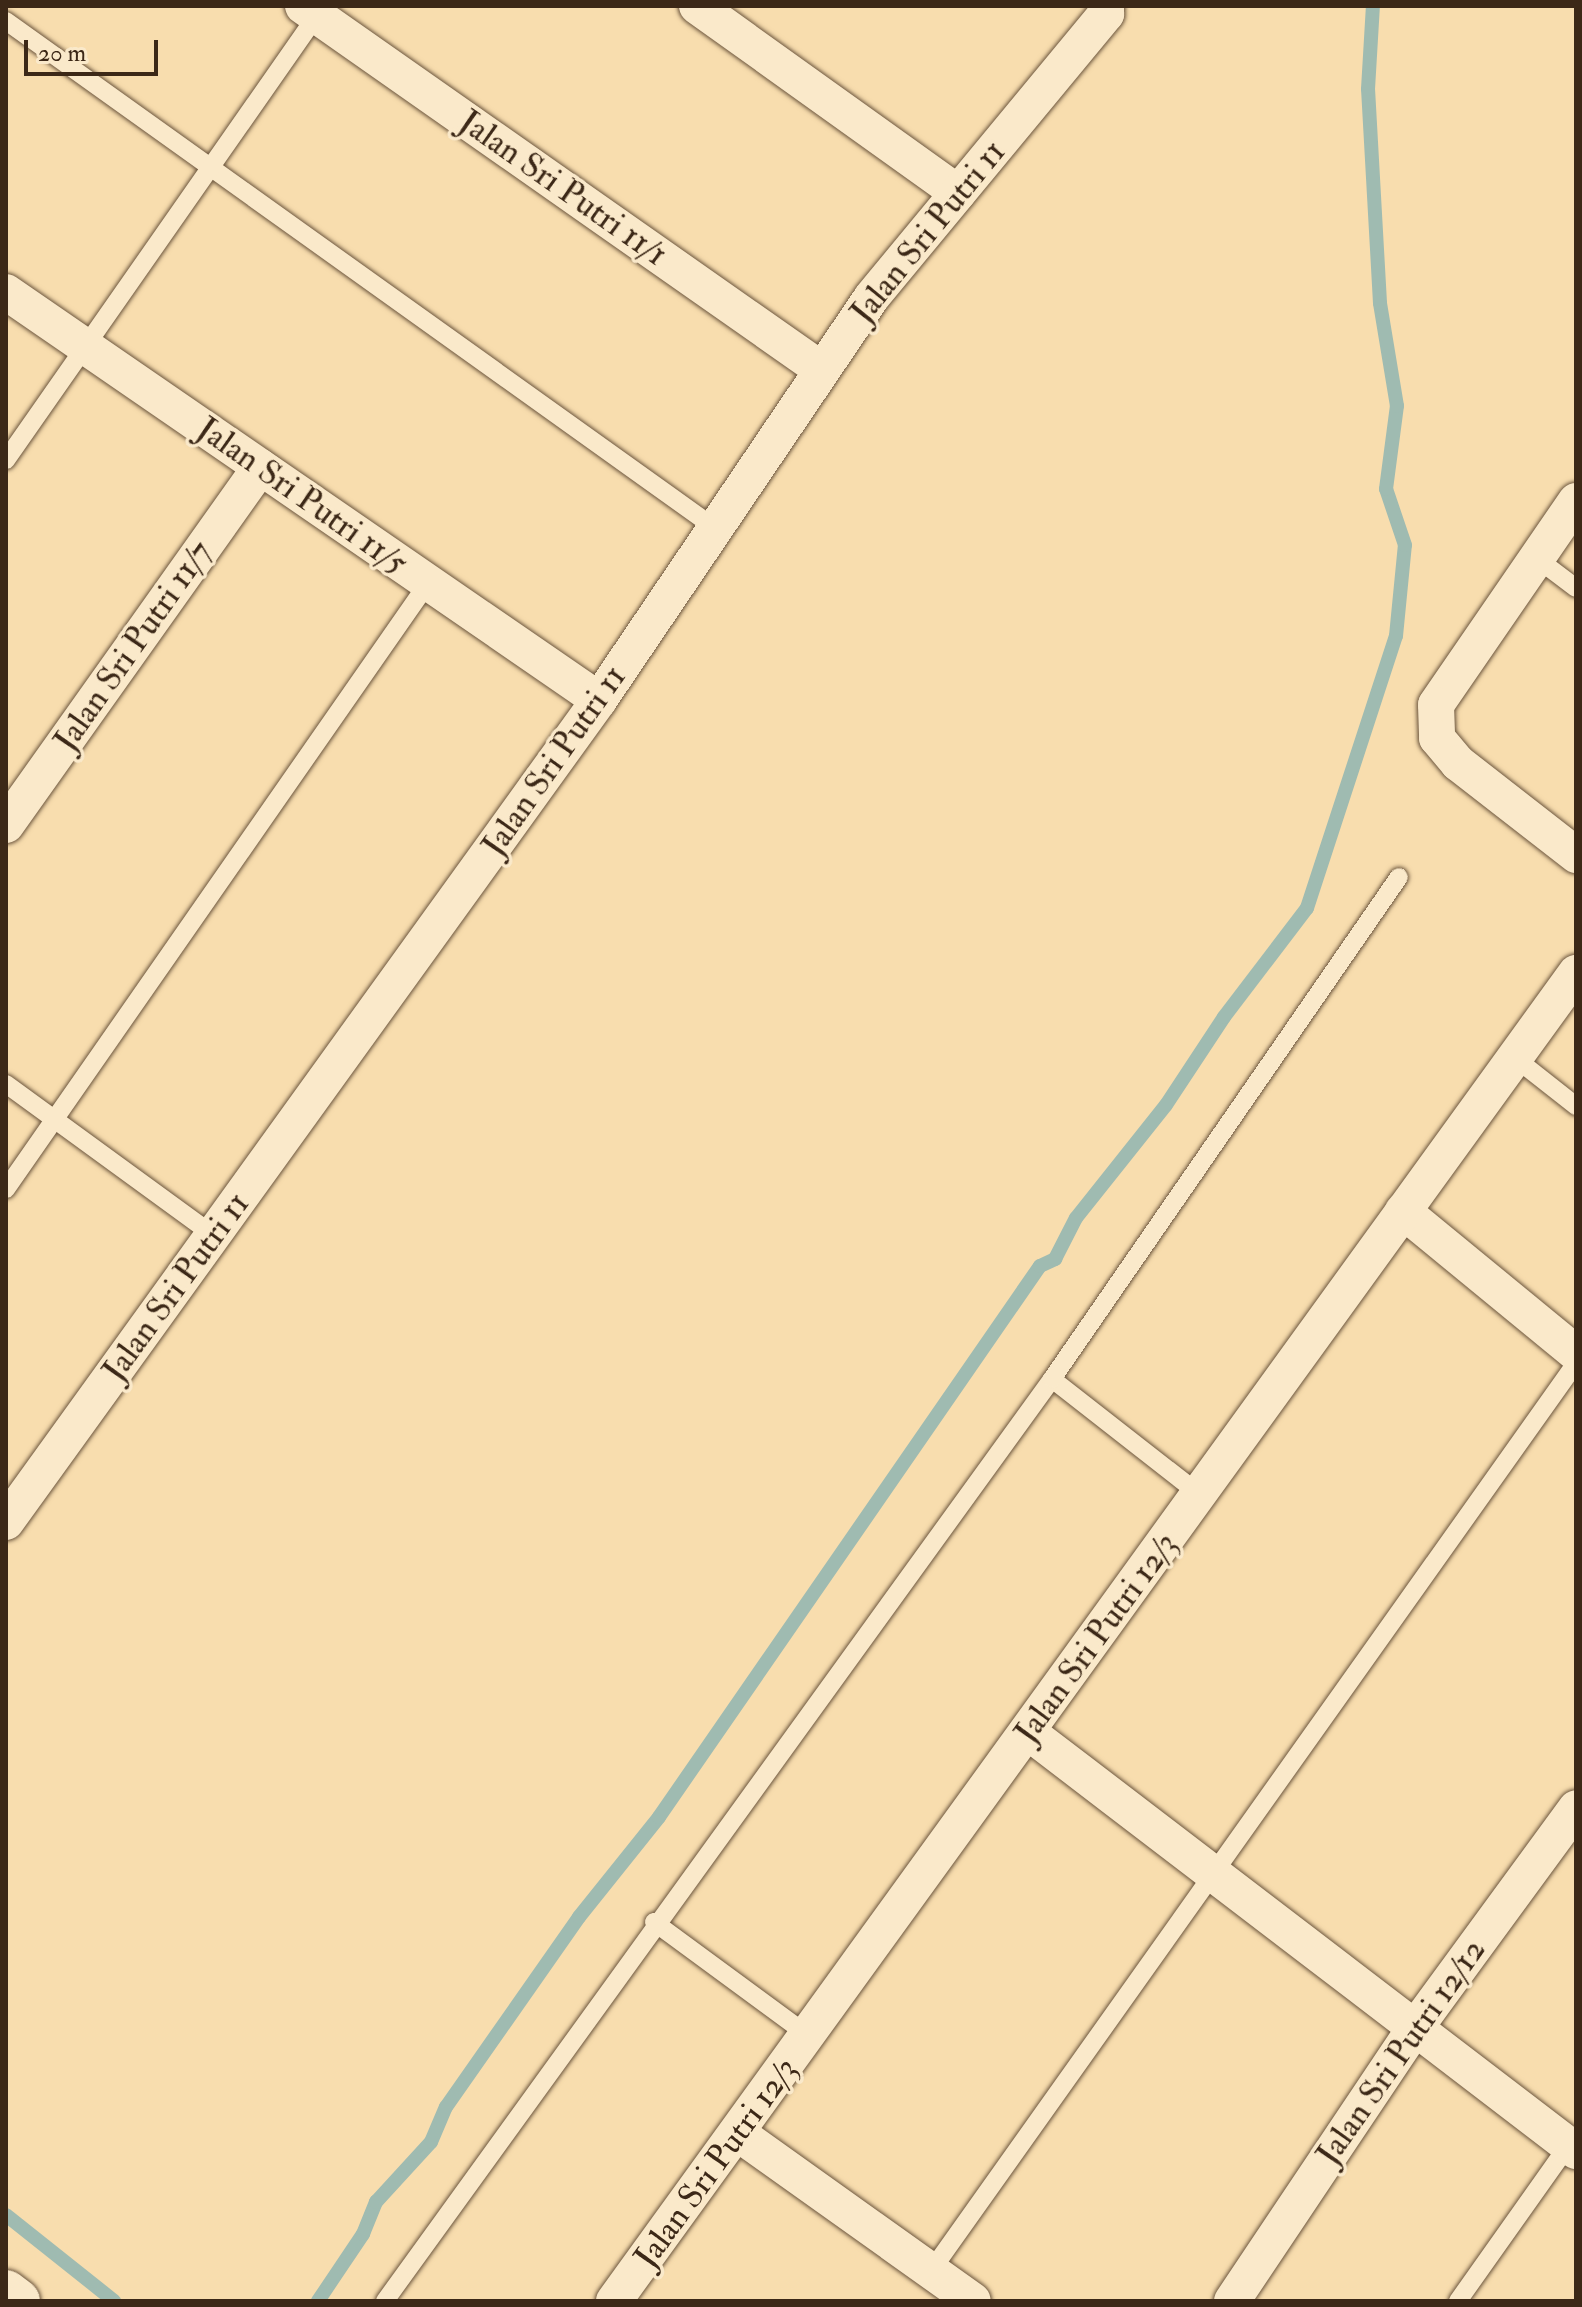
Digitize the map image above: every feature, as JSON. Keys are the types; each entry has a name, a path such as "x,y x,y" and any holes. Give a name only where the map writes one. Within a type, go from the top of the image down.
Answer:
{"street":[{"path":"697,6 958,193"},
{"name":"Jalan Sri Putri 11","path":"6,1522 599,700 871,298 1106,14 1106,6"},
{"name":"Jalan Sri Putri 11/1","path":"310,11 822,370"},
{"name":"Jalan Sri Putri 11/5","path":"6,292 599,700"},
{"name":"Jalan Sri Putri 11/7","path":"6,825 260,467"},
{"path":"1576,501 1436,705 1437,738 1482,785 1576,855"},
{"name":"Jalan Sri Putri 12/3","path":"614,2301 739,2134 1576,973"},
{"path":"1403,1211 1576,1353"},
{"path":"1028,1732 1413,2031 1573,2144"},
{"name":"Jalan Sri Putri 12/12","path":"1232,2301 1413,2031 1576,1808"},
{"path":"739,2134 973,2301"},
{"path":"6,2292 18,2301"}],"lane":[{"path":"6,460 211,166 310,11"},
{"path":"6,21 715,528"},
{"path":"1535,557 1576,588"},
{"path":"6,1189 428,583"},
{"path":"385,2301 654,1922 1052,1379 1399,877"},
{"path":"1515,1058 1576,1106"},
{"path":"6,1084 57,1118 213,1235"},
{"path":"931,2271 1576,1363"},
{"path":"1052,1379 1199,1494"},
{"path":"654,1922 809,2036"},
{"path":"1458,2301 1573,2144"}],"waterway":[{"path":"318,2301 363,2234 376,2202 431,2142 446,2107 579,1917 659,1817 1040,1266 1055,1259 1076,1218 1166,1105 1224,1017 1307,908 1396,636 1405,545 1386,489 1397,406 1380,303 1368,89 1373,6"},
{"path":"6,2215 114,2301"}]}
